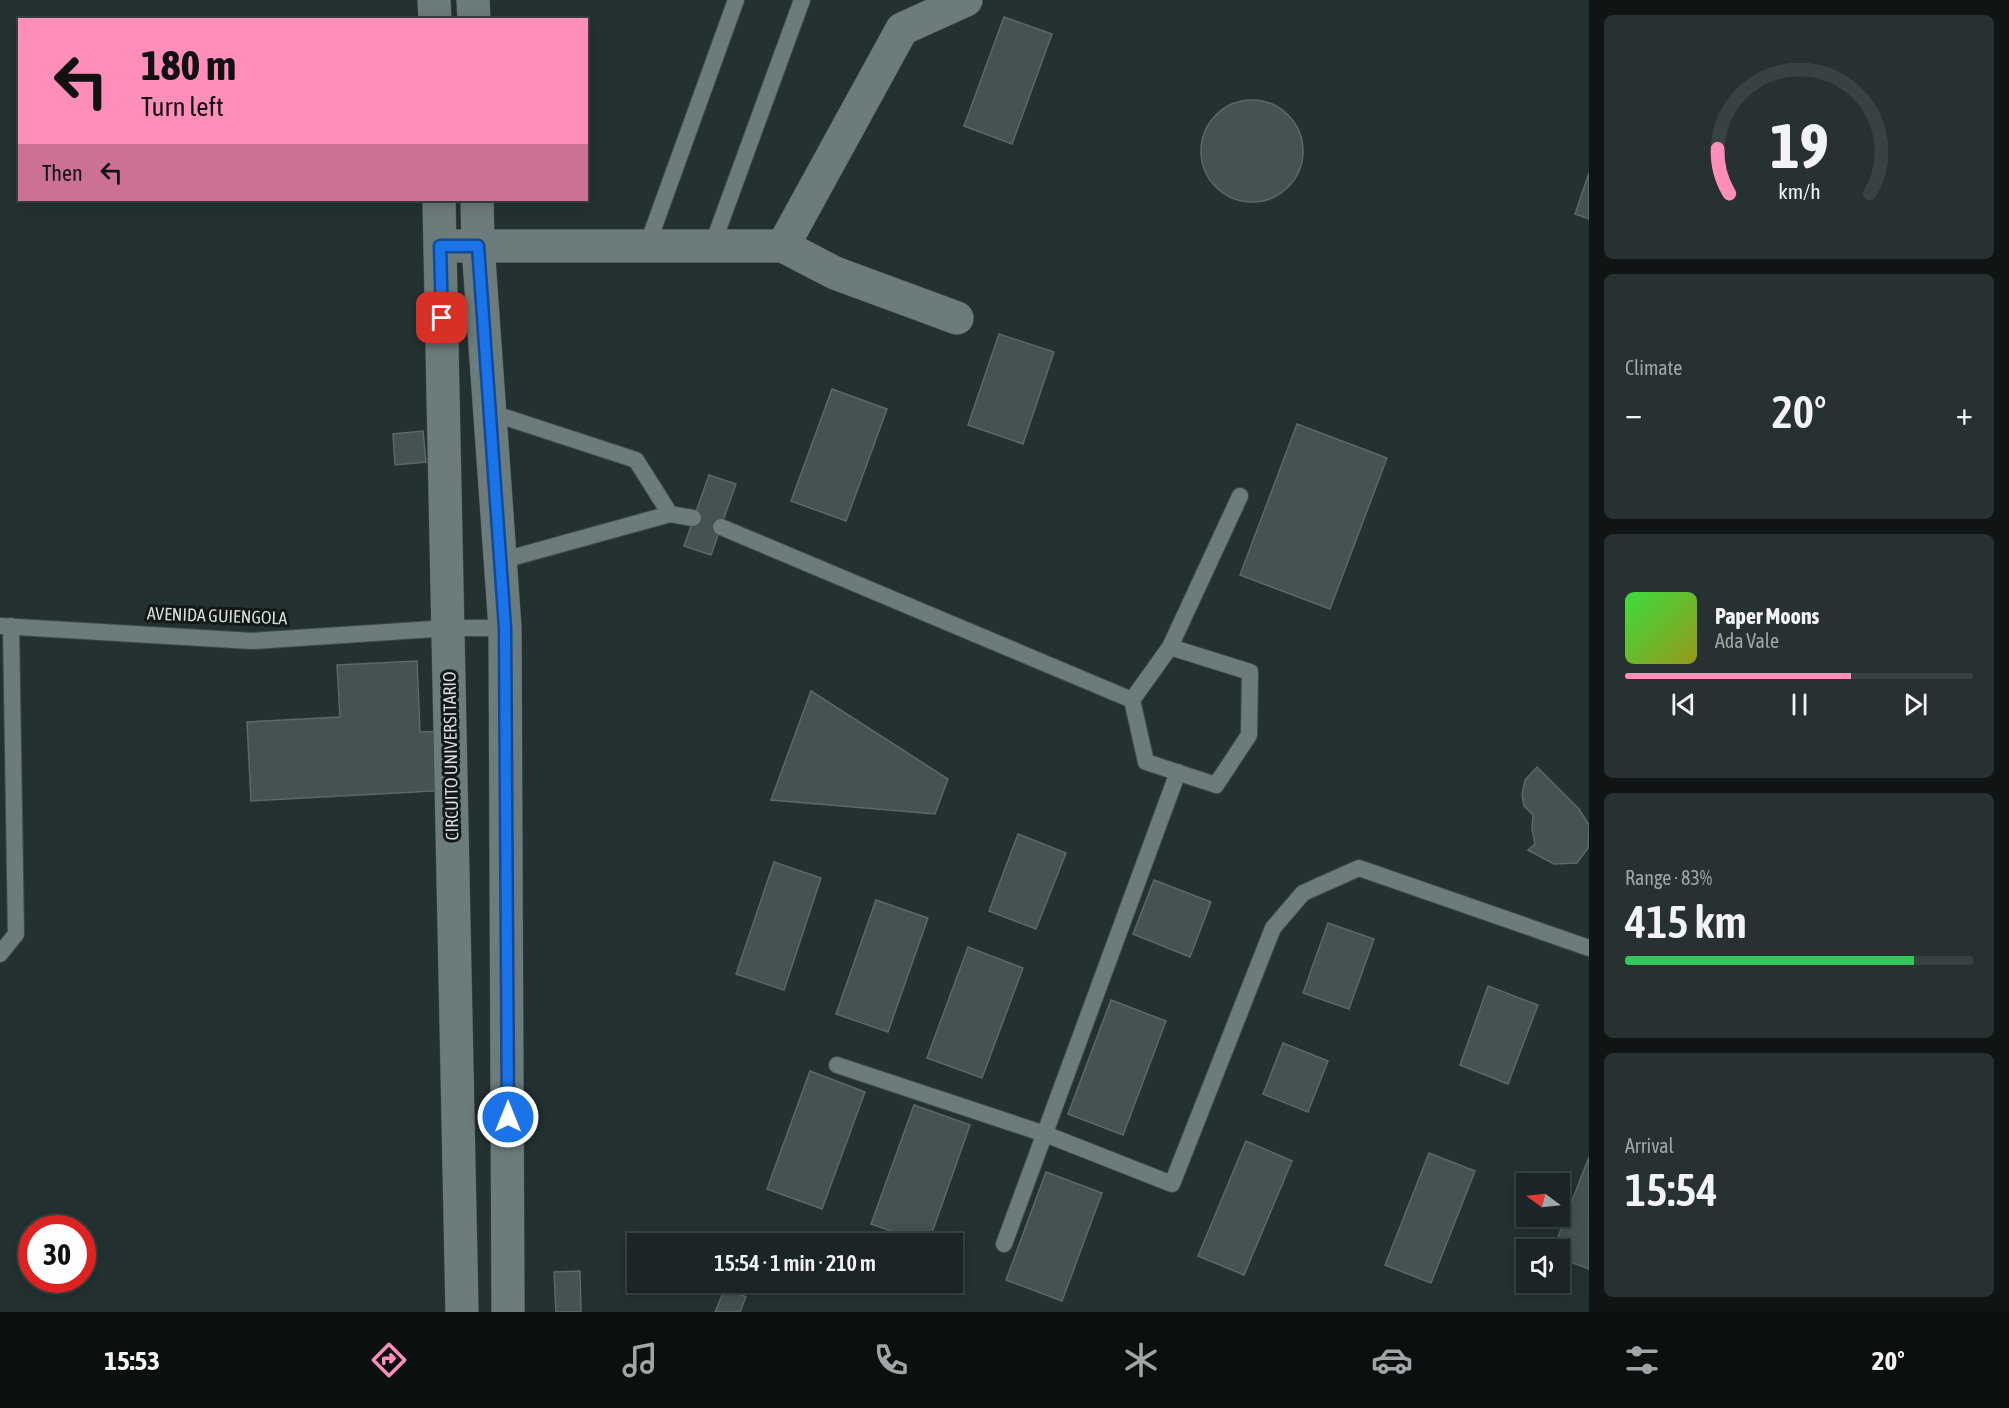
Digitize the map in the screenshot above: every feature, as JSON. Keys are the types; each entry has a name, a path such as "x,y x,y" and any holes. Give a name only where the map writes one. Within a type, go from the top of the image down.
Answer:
{"street":[{"path":"434,0 435,18"},
{"path":"473,0 474,18"},
{"path":"783,246 902,29 966,0"},
{"name":"CIRCUITO UNIVERSITARIO","path":"439,201 462,1312"},
{"path":"477,201 478,246 505,628 508,1312"},
{"path":"440,246 783,246 835,273 957,318"}],"lane":[{"path":"647,246 736,0"},
{"path":"712,246 802,0"},
{"path":"489,412 636,460 670,514"},
{"path":"1170,647 1250,672 1249,735 1216,785 1146,762 1132,700 1170,647 1240,496"},
{"path":"500,561 670,514 693,518"},
{"path":"721,527 1132,700"},
{"path":"0,954 16,934 5,626"},
{"name":"AVENIDA GUIENGOLA","path":"5,626 252,640 449,628 505,628"},
{"path":"1004,1244 1178,772"},
{"path":"837,1065 1045,1134 1172,1184 1273,928 1303,893 1359,868 1589,948"}],"building":[{"path":"1004,17 1052,34 1012,144 964,126"},
{"path":"1252,100 1271,104 1288,115 1299,132 1303,151 1299,170 1288,187 1271,198 1252,202 1233,198 1216,187 1205,170 1201,151 1205,132 1216,115 1233,104"},
{"path":"1589,173 1589,219 1575,214"},
{"path":"999,334 1054,352 1023,444 968,425"},
{"path":"832,389 887,409 846,521 791,501"},
{"path":"1297,424 1387,458 1330,609 1240,575"},
{"path":"423,431 426,462 395,465 393,434"},
{"path":"709,475 736,484 711,555 684,546"},
{"path":"417,661 420,732 448,731 451,790 251,801 247,722 340,717 337,665"},
{"path":"811,691 948,779 935,814 771,800"},
{"path":"1537,767 1579,809 1589,825 1588,848 1577,863 1554,864 1528,850 1535,844 1532,829 1533,815 1524,806 1522,795 1525,780"},
{"path":"1018,834 1066,853 1036,929 989,911"},
{"path":"774,862 821,878 784,990 736,974"},
{"path":"1154,880 1211,902 1190,957 1133,934"},
{"path":"876,900 928,918 888,1032 836,1014"},
{"path":"1328,923 1374,939 1349,1009 1303,993"},
{"path":"968,947 1023,968 982,1078 927,1058"},
{"path":"1488,986 1538,1005 1508,1084 1460,1065"},
{"path":"1111,1000 1166,1021 1123,1135 1068,1114"},
{"path":"1283,1043 1328,1061 1308,1112 1263,1094"},
{"path":"810,1071 865,1092 822,1209 767,1189"},
{"path":"914,1105 970,1125 932,1233 897,1233 871,1224"},
{"path":"1246,1141 1292,1161 1244,1275 1198,1256"},
{"path":"1429,1153 1475,1171 1431,1283 1385,1265"},
{"path":"1589,1157 1589,1269 1570,1262 1570,1239 1557,1239 1562,1227 1570,1227 1570,1206"},
{"path":"1046,1172 1102,1193 1062,1301 1006,1280"},
{"path":"580,1271 581,1312 556,1312 554,1272"},
{"path":"723,1293 737,1293 746,1297 740,1312 715,1312"}],"route":[{"path":"442,318 440,246 478,246 505,628 508,1117"}]}
